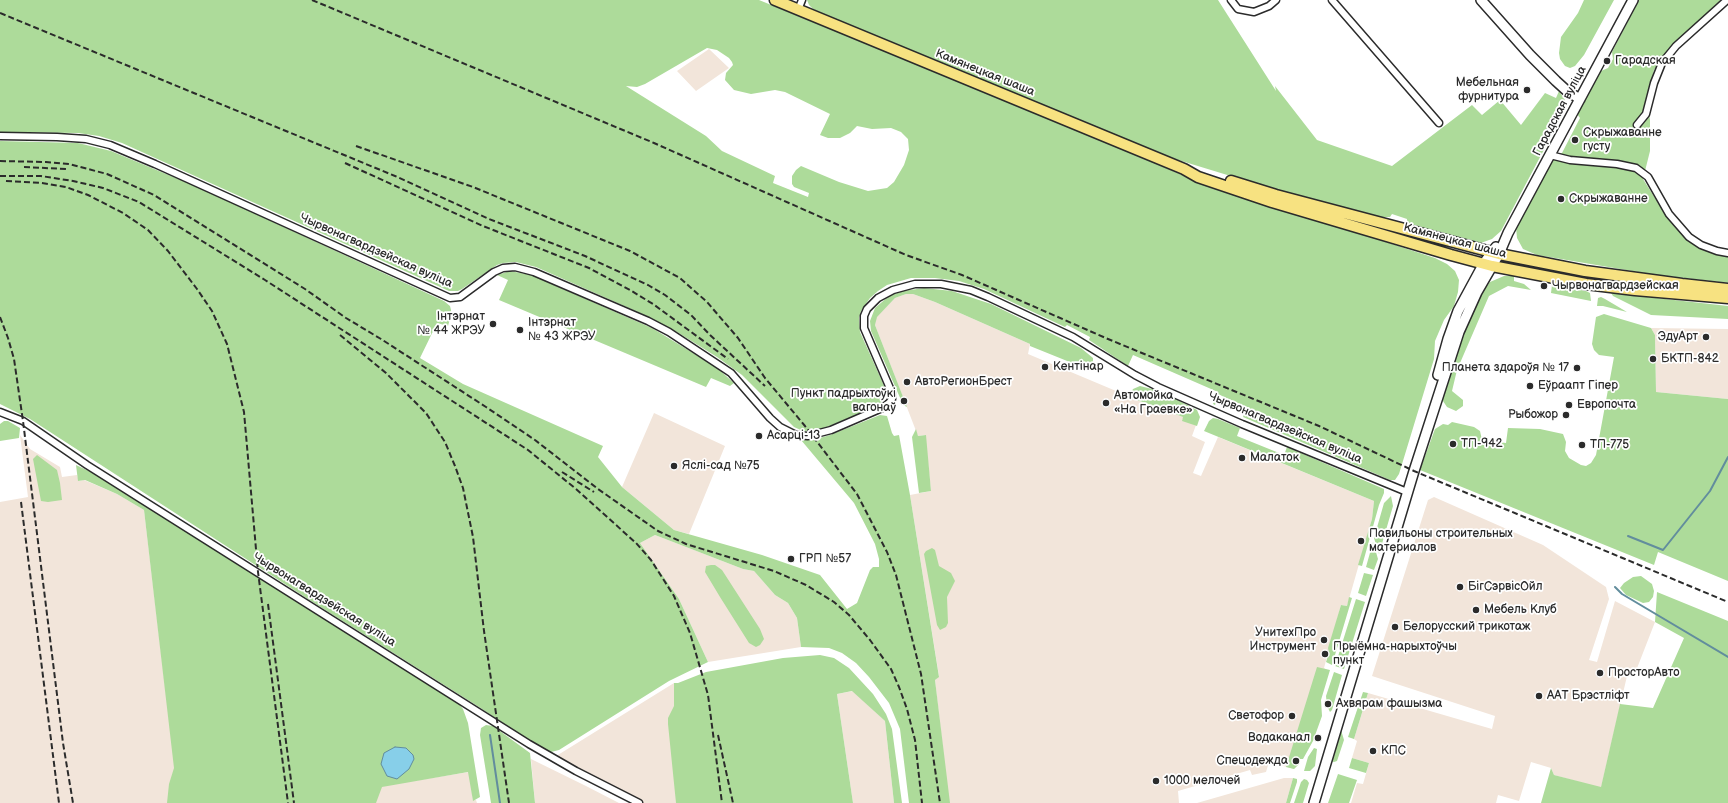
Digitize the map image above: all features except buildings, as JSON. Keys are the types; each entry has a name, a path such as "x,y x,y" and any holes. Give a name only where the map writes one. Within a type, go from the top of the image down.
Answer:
{"main road":[{"name":"Камянецкая шаша","path":"775,0 800,5 1184,169 1198,177 1272,202 1451,255 1488,264 1586,284 1728,298"},
{"path":"1481,0 1556,82 1580,99"},
{"name":"Гарадская вуліца","path":"1495,253 1508,233 1633,0"},
{"name":"Камянецкая шаша","path":"1184,169 1200,171 1276,195 1495,253 1585,271 1675,284 1728,289"},
{"path":"1309,803 1405,491 1455,344 1488,264 1495,253"},
{"path":"1314,803 1405,491"}],"street":[{"path":"1231,0 1238,9 1254,12 1269,6 1276,0"},
{"path":"1332,0 1438,122"},
{"path":"1637,125 1646,114 1654,83 1662,63 1676,46 1727,0"},
{"name":"Чырвонагвардзейская вуліца","path":"0,136 86,139 110,145 450,298 460,297 494,272 503,268 515,267 534,272 669,332 731,373 770,418 780,427 796,435 808,436 831,430 882,408 891,402 892,393 864,328 864,316 872,303 893,290 915,284 941,284 971,290 988,297 1073,337 1135,376 1158,387 1248,427 1405,491"},
{"path":"1550,155 1570,160 1617,164 1636,168 1648,177 1669,214 1689,237 1701,245 1717,251 1728,253"},
{"name":"Чырвонагвардзейская вуліца","path":"0,412 23,421 87,465 529,744 576,771 639,803"}],"shaded area":[{"path":"709,49 729,68 696,91 677,71"},
{"path":"906,294 913,294 935,302 1030,344 1028,354 1147,404 1148,403 1167,411 1168,408 1174,411 1173,413 1184,417 1182,420 1196,425 1192,436 1205,442 1193,473 1201,476 1218,437 1374,501 1372,519 1347,606 1341,605 1324,668 1327,670 1298,765 1294,769 1269,762 1266,772 1252,775 1250,770 1178,791 1179,803 949,803 935,680 939,676 910,495 931,491 925,435 918,436 875,325 876,317 895,298"},
{"path":"1651,328 1728,329 1728,399 1656,392 1655,335"},
{"name":"Яслі-сад №75","path":"654,413 725,446 689,534 674,530 622,487"},
{"path":"20,435 30,449 60,467 62,477 77,475 79,481 84,480 117,494 144,510 179,803 0,803 0,502 28,497"},
{"path":"1434,497 1543,545 1606,587 1609,599 1589,660 1597,662 1615,601 1655,622 1634,676 1627,676 1601,788 1554,775 1551,768 1531,762 1519,801 1498,795 1496,803 1351,803 1357,783 1363,784 1369,763 1352,758 1357,741 1354,739 1368,693 1492,729 1495,716 1372,676 1428,500"},
{"path":"655,535 743,569 754,571 775,595 788,603 797,618 801,647 708,662 679,599 640,543"},
{"path":"674,683 676,803 639,803 553,758"},
{"path":"853,691 885,721 894,803 853,803 837,694"},
{"path":"531,759 586,786 619,803 535,803"},
{"path":"469,772 473,800 476,800 477,803 324,803 388,785"},
{"path":"1284,778 1293,778 1286,803 1197,803"}],"green space":[{"path":"0,0 759,0 1090,135 1189,178 1435,258 1447,264 1455,271 1459,280 1458,292 1454,306 1444,320 1435,341 1434,359 1399,474 1395,480 1390,480 1243,417 1247,407 1220,395 1215,405 1213,404 1218,392 1133,355 1128,366 1089,340 1090,337 1067,325 1065,327 984,289 959,281 935,278 911,278 887,285 870,298 861,311 859,318 860,332 886,390 884,400 877,406 827,427 814,431 803,431 794,427 742,375 717,357 677,332 647,316 536,267 516,262 503,263 497,265 462,289 458,291 449,291 122,143 99,136 78,133 0,132","holes":["707,48 717,50 729,58 732,62 733,65 726,73 725,80 734,90 751,94 775,90 785,92 830,114 820,135 828,138 840,138 850,133 857,126 872,129 891,128 901,132 908,139 909,150 904,165 894,182 887,188 868,191 839,182 801,166 792,176 792,184 794,187 809,193 808,197 773,183 775,176 722,151 706,136 626,86 637,87 645,84"]},
{"path":"807,0 1218,0 1276,91 1275,86 1317,140 1392,166 1472,105 1482,115 1500,100 1521,125 1545,93 1556,98 1559,91 1565,100 1566,108 1501,231 1492,239 1475,245 1412,227 1407,222 1407,219 1392,214 1390,217 1374,217 1175,159 842,22 813,9"},
{"path":"1584,0 1614,0 1584,55 1575,66 1570,68 1565,66 1560,59 1559,53 1561,37 1578,13"},
{"path":"1639,0 1721,0 1670,47 1654,70 1647,99 1650,120 1650,151 1643,179 1660,206 1682,235 1697,246 1714,253 1728,256 1728,283 1650,274 1537,255 1523,249 1517,238 1516,227 1556,154 1562,153 1580,118 1577,114 1601,71 1608,68 1613,59 1612,52"},
{"path":"0,141 78,143 111,151 195,186 444,301 450,306 451,310 448,326 437,323 420,358 463,384 603,446 598,457 622,487 674,530 762,555 820,575 847,609 857,603 870,570 873,567 879,567 879,559 875,544 854,503 801,440 813,440 830,435 880,415 887,416 892,433 894,436 899,435 910,495 939,677 935,680 950,803 909,803 900,729 889,703 856,663 842,653 829,648 801,647 797,618 788,603 775,595 754,571 743,569 655,535 640,543 679,599 708,662 669,681 559,750 551,752 541,748 311,601 30,419 0,404"},
{"path":"510,271 531,275 652,328 716,367 734,383 730,386 711,378 706,387 499,300 508,280 497,275"},
{"path":"1504,276 1514,276 1514,281 1524,284 1531,290 1508,286 1489,296 1457,370 1452,391 1463,400 1463,406 1456,411 1447,407 1443,401 1443,395 1461,336 1482,292 1490,282"},
{"path":"1552,285 1586,291 1590,293 1591,301 1551,293"},
{"path":"924,288 952,291 991,304 1081,348 1093,358 1093,364 1087,368 1082,367 1030,346 1030,344 935,302 913,294 906,294 895,298 877,317 875,325 907,407 901,400 871,331 870,321 875,308 889,296 903,291"},
{"path":"1611,293 1728,306 1728,319 1651,315 1613,296"},
{"path":"1601,297 1627,312 1597,306 1598,298"},
{"path":"1604,314 1651,328 1655,335 1656,392 1728,399 1728,581 1658,552 1654,565 1420,470 1435,429 1443,424 1448,425 1452,422 1474,427 1480,431 1482,440 1506,443 1508,428 1540,429 1563,434 1566,442 1565,451 1569,458 1581,465 1586,466 1591,463 1596,455 1614,357 1599,355 1594,350 1592,344 1596,317"},
{"path":"1140,386 1160,391 1197,410 1200,417 1197,426 1182,421 1183,417 1173,413 1174,411 1169,409 1167,411 1129,397 1133,389"},
{"path":"1213,418 1240,428 1237,436 1284,455 1287,447 1384,489 1362,566 1358,565 1372,519 1374,501 1204,431 1209,421"},
{"path":"4,421 8,421 20,428 19,438 0,441 0,424"},
{"path":"916,429 918,436 926,435 931,491 919,493 912,437"},
{"path":"37,455 57,470 62,500 48,502 41,501 33,459"},
{"path":"76,465 119,489 459,704 463,709 468,723 480,797 473,801 468,772 382,787 376,803 167,803 169,784 174,768 144,510 117,494 85,480 78,481"},
{"path":"1391,496 1393,506 1379,554 1374,538 1384,503"},
{"path":"1373,542 1378,559 1374,570 1366,567"},
{"path":"932,548 935,550 939,566 951,573 955,581 947,597 948,623 946,627 940,630 937,625 924,554"},
{"path":"715,565 722,570 760,629 764,639 760,645 756,647 749,643 720,597 705,572 706,566"},
{"path":"1364,573 1373,575 1366,596 1358,593"},
{"path":"1641,576 1652,584 1654,591 1653,597 1649,602 1643,603 1626,595 1620,588 1624,583 1633,577"},
{"path":"1657,592 1728,621 1728,803 1541,803 1551,768 1554,775 1601,787 1620,704 1653,708 1684,638 1655,622"},
{"path":"1349,597 1352,598 1332,665 1326,662 1329,653 1328,648 1341,605 1347,606"},
{"path":"1356,599 1365,602 1344,669 1335,666"},
{"path":"820,655 834,658 849,668 873,694 886,714 892,729 902,803 894,803 885,721 852,691 837,694 853,803 676,803 668,724 668,718 674,706 674,683 678,683 706,672 783,658"},
{"path":"1317,667 1330,670 1321,700 1322,716 1313,741 1303,759 1300,759 1298,765 1294,769 1286,767"},
{"path":"1334,672 1342,675 1332,710 1330,712 1327,706 1326,696"},
{"path":"1363,692 1368,693 1354,739 1348,737"},
{"path":"486,725 493,726 530,753 535,803 491,803 480,735 481,728"},
{"path":"1341,730 1344,740 1337,761 1334,762 1331,761"},
{"path":"1314,748 1317,749 1315,766 1310,771 1304,771 1308,757"},
{"path":"1352,758 1369,763 1366,773 1349,768"},
{"path":"1338,774 1357,780 1349,803 1328,803"},
{"path":"1293,778 1297,779 1297,782 1290,803 1286,803"},
{"path":"1304,779 1309,783 1303,803 1294,803 1301,782"}],"water":[{"path":"395,747 406,748 413,755 414,759 409,769 397,779 387,776 381,764 384,753"}],"waterway":[{"path":"1628,536 1663,550 1710,491 1728,457"},
{"path":"1615,587 1622,594 1728,657"},
{"path":"490,735 500,803"}],"railway":[{"path":"312,0 654,143 906,255 962,275 1108,339 1319,426 1414,471 1728,602"},
{"path":"0,13 395,176 489,219 585,256 648,285 665,295 691,315 710,335 765,386"},
{"path":"356,146 473,187 630,251 680,278 707,302 738,338 765,378 805,426 857,494 887,552 896,575 921,674 940,803"},
{"path":"0,161 69,164 107,174 154,195 305,289 346,318 486,407 535,440 598,489 658,531 686,544 774,571 806,585 834,602 849,615 870,640 891,669 899,687 907,709 915,740 922,803"},
{"path":"345,163 483,226 589,268 653,304 728,359"},
{"path":"24,167 66,169"},
{"path":"0,176 41,176 73,181 103,188 139,202 265,280 528,450 576,489 636,543 651,560 674,596 690,633 708,695 722,803"},
{"path":"6,181 42,183 66,187 88,195 123,213 148,230 168,251 197,289 212,311 227,344 244,412 258,572 288,803"},
{"path":"0,317 14,359 63,743 73,803"},
{"path":"340,335 386,373 426,413 445,442 463,488 473,537 484,631 509,803"},
{"path":"562,472 594,492"},
{"path":"21,502 59,803"},
{"path":"268,604 294,803"},
{"path":"718,735 733,803"}],"place":[{"name":"Гарадская","path":"1607,61"},
{"name":"Мебельная фурнитура","path":"1527,90"},
{"name":"Скрыжаванне густу","path":"1575,140"},
{"name":"Скрыжаванне","path":"1561,199"},
{"name":"Чырвонагвардзейская","path":"1544,286"},
{"name":"Інтэрнат № 44 ЖРЭУ","path":"493,324"},
{"name":"Інтэрнат № 43 ЖРЭУ","path":"520,330"},
{"name":"ЭдуАрт","path":"1706,337"},
{"name":"БКТП-842","path":"1653,359"},
{"name":"Кентінар","path":"1045,367"},
{"name":"Планета здароўя № 17","path":"1577,368"},
{"name":"АвтоРегионБрест","path":"907,382"},
{"name":"Еўраапт Гіпер","path":"1530,386"},
{"name":"Пункт падрыхтоўкі вагонаў","path":"904,401"},
{"name":"Автомойка «На Граевке»","path":"1106,403"},
{"name":"Европочта","path":"1569,405"},
{"name":"Рыбожор","path":"1566,415"},
{"name":"Асарці-13","path":"759,436"},
{"name":"ТП-942","path":"1453,444"},
{"name":"ТП-775","path":"1582,445"},
{"name":"Малаток","path":"1242,458"},
{"name":"Яслі-сад №75","path":"674,466"},
{"name":"Павильоны строительных материалов","path":"1361,541"},
{"name":"ГРП №57","path":"791,559"},
{"name":"БігСэрвісОйл","path":"1460,587"},
{"name":"Мебель Клуб","path":"1476,610"},
{"name":"Белорусский трикотаж","path":"1395,627"},
{"name":"УнитехПро Инструмент","path":"1324,640"},
{"name":"Прыёмна-нарыхтоўчы пункт","path":"1325,654"},
{"name":"ПросторАвто","path":"1600,673"},
{"name":"ААТ Брэстліфт","path":"1539,696"},
{"name":"Ахвярам фашызма","path":"1328,704"},
{"name":"Светофор","path":"1292,716"},
{"name":"Водаканал","path":"1318,738"},
{"name":"КПС","path":"1373,751"},
{"name":"Спецодежда","path":"1296,761"},
{"name":"1000 мелочей","path":"1156,781"}]}
